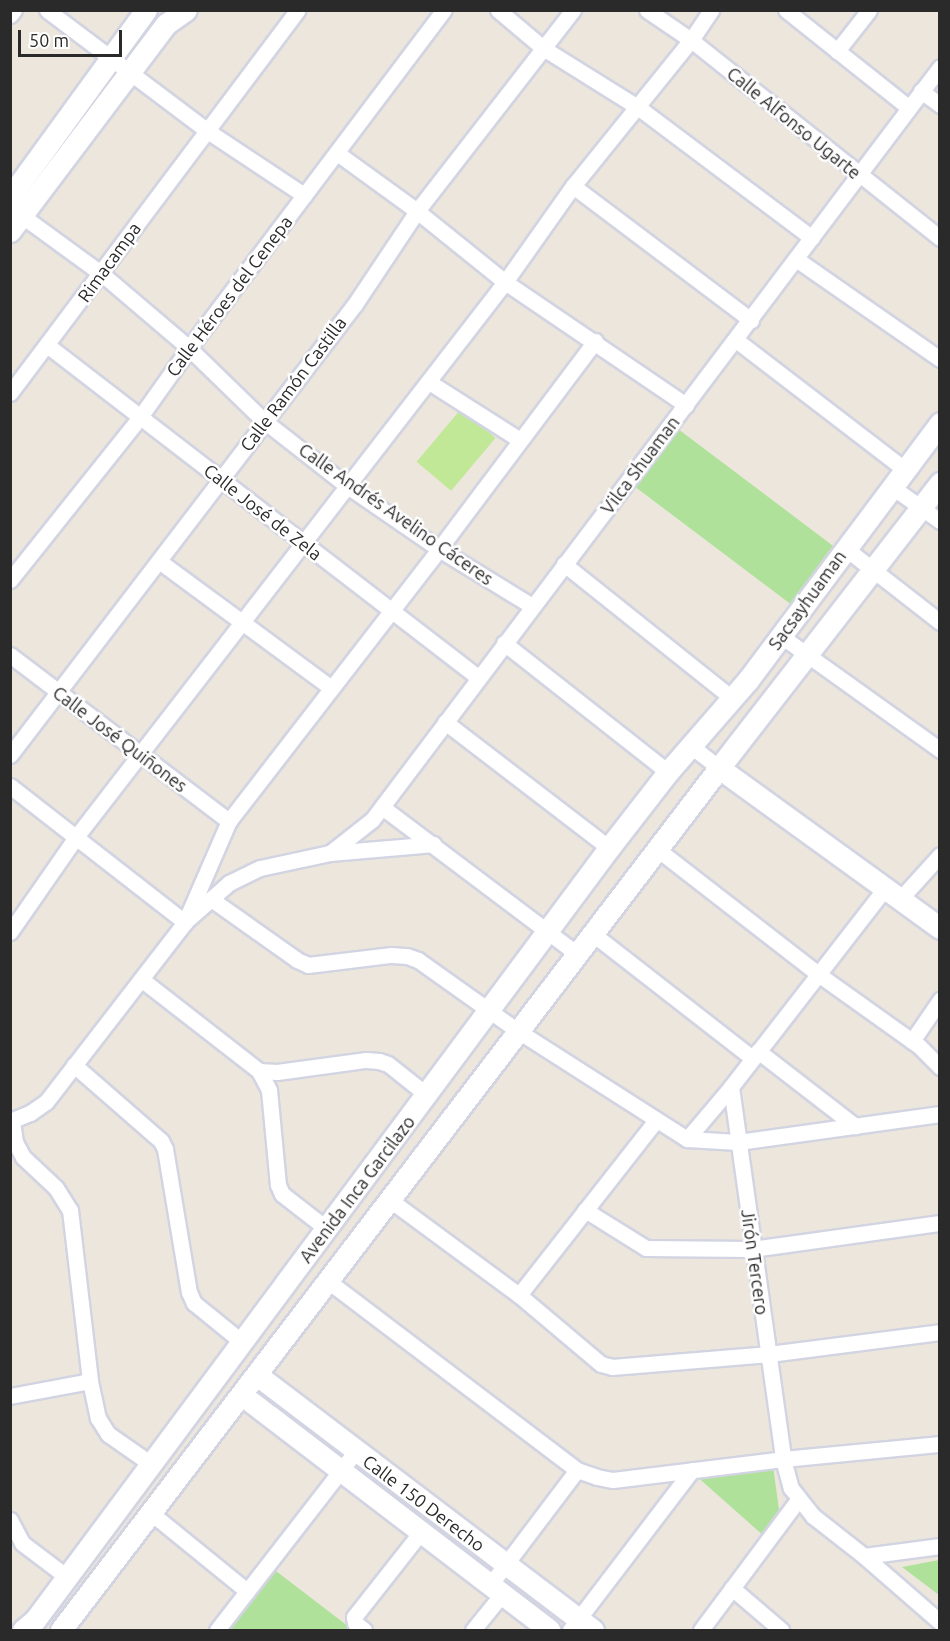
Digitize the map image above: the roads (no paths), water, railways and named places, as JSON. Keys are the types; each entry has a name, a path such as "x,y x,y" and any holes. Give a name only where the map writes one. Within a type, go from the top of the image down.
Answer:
{"main road":[{"path":"10,197 110,56 146,10"},
{"path":"15,218 131,72 166,24 186,10"},
{"name":"Sacsayhuaman","path":"691,746 733,699 939,423"},
{"name":"Avenida Inca Garcilazo","path":"61,1630 939,483"},
{"name":"Avenida Inca Garcilazo","path":"23,1630 35,1620 609,848 691,746"},
{"path":"719,768 893,892 939,928"},
{"name":"Calle 150 Derecho","path":"256,1376 505,1564 580,1627"},
{"name":"Calle 150 Derecho","path":"242,1395 549,1630"}],"street":[{"path":"10,15 14,10"},
{"path":"47,10 206,130 304,195"},
{"name":"Rimacampa","path":"10,393 102,274 206,130 298,10"},
{"name":"Calle Héroes del Cenepa","path":"10,580 140,417 189,348 444,10"},
{"path":"498,10 543,48 639,108 812,238"},
{"name":"Calle Ramón Castilla","path":"10,756 221,480 263,420 355,304 417,211 573,10"},
{"name":"Calle Alfonso Ugarte","path":"647,10 691,40 939,238"},
{"path":"10,932 76,837 304,543 346,485 429,382 505,282 573,186 639,108 711,10"},
{"path":"786,10 908,107"},
{"path":"837,51 869,10"},
{"name":"Vilca Shuaman","path":"330,853 372,820 532,606 736,340 939,67"},
{"path":"921,91 939,105"},
{"path":"337,153 417,211 505,282 686,405"},
{"path":"573,186 751,320"},
{"name":"Calle Andrés Avelino Cáceres","path":"15,218 102,274 189,348 263,420 346,485 439,549 532,606"},
{"path":"796,259 939,359"},
{"path":"736,340 904,469"},
{"path":"185,922 229,821 439,549 595,341"},
{"name":"Calle José de Zela","path":"47,345 478,678"},
{"path":"429,382 519,440"},
{"path":"892,487 939,521"},
{"path":"845,548 939,622"},
{"path":"159,561 332,688"},
{"path":"564,564 733,699"},
{"path":"781,636 939,750"},
{"path":"504,643 668,772"},
{"name":"Calle José Quiñones","path":"10,656 229,821"},
{"path":"445,722 609,848"},
{"path":"691,746 719,768"},
{"path":"10,786 185,922"},
{"path":"382,807 577,954"},
{"path":"151,1464 103,1427 90,1381 70,1210 61,1193 23,1157 15,1142 11,1121 46,1102 185,922 245,873 330,853 434,844"},
{"path":"657,849 818,974 912,1041 939,1067"},
{"path":"687,1139 731,1087 818,974 893,892 939,855"},
{"path":"212,899 297,960 308,965 391,955 407,956 418,960 518,1031 687,1139 738,1142 939,1114"},
{"path":"593,934 855,1126"},
{"path":"141,979 258,1071 269,1090 278,1185 282,1194 327,1229"},
{"path":"912,1041 939,1000"},
{"path":"258,1071 277,1072 366,1060 379,1061 388,1064 427,1095"},
{"path":"74,1065 161,1141 165,1149 189,1292 194,1303 242,1342"},
{"name":"Jirón Tercero","path":"731,1087 783,1459 791,1488 798,1500 939,1622"},
{"path":"519,1296 656,1120"},
{"path":"390,1200 519,1296 601,1364 612,1367 769,1354 939,1332"},
{"path":"585,1210 646,1248 752,1249 939,1224"},
{"path":"328,1281 577,1470 613,1480 783,1459 939,1444"},
{"path":"10,1396 90,1381"},
{"path":"217,1630 356,1451"},
{"path":"473,1630 496,1590 505,1564 577,1470"},
{"path":"580,1627 692,1470"},
{"path":"701,1630 798,1500"},
{"path":"151,1513 247,1591"},
{"path":"10,1520 22,1543 67,1577"},
{"path":"364,1630 355,1623 354,1617 421,1532"},
{"path":"864,1556 939,1546"},
{"path":"732,1587 782,1630"}]}
